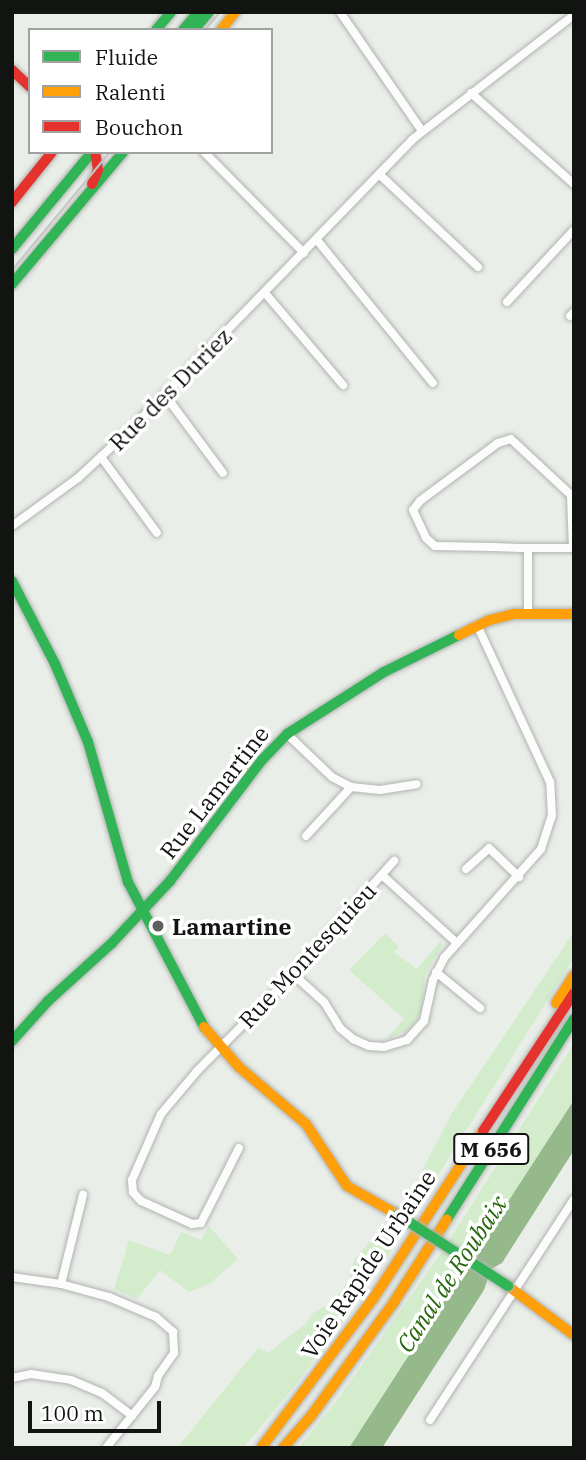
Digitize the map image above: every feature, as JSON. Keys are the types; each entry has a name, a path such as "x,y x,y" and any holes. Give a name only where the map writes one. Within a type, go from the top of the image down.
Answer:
{"main road":[{"path":"158,28 172,12"},
{"path":"185,28 198,12"},
{"path":"196,28 209,12"},
{"path":"223,28 235,12"},
{"path":"12,70 28,85"},
{"path":"12,202 52,154"},
{"path":"12,236 80,154"},
{"path":"12,248 92,154"},
{"path":"72,211 96,176 94,154"},
{"path":"12,284 122,154"},
{"path":"12,581 43,639 88,742 120,862 142,911 200,1019 219,1047 306,1124 347,1186 511,1289 574,1335"},
{"name":"Rue Lamartine","path":"12,1041 48,1001 112,943 178,872 262,760 288,734 368,682 477,625 498,617 528,613 574,614"},
{"path":"465,1157 482,1120 574,975"},
{"name":"Voie Rapide Urbaine","path":"261,1448 373,1299 574,993"},
{"name":"Voie Rapide Urbaine","path":"283,1448 318,1406 394,1302 574,1019"}],"street":[{"path":"340,12 422,131"},
{"name":"Rue des Duriez","path":"12,526 101,457 165,396 422,131 574,15"},
{"path":"471,93 574,184"},
{"path":"206,154 304,253"},
{"path":"379,174 478,267"},
{"path":"507,303 574,230"},
{"path":"317,240 433,383"},
{"path":"265,293 343,385"},
{"path":"165,396 223,473"},
{"path":"511,439 571,495 573,548 435,546 429,543 414,517 414,507 501,440 511,439"},
{"path":"101,457 157,533"},
{"path":"528,548 528,613"},
{"path":"293,974 324,1002 346,1034 360,1043 384,1047 407,1040 420,1028 428,1013 436,972 457,943 519,877 544,842 552,816 552,789 544,765 477,625"},
{"path":"288,734 327,773 351,787 373,791 417,784"},
{"path":"306,836 351,787"},
{"path":"466,869 489,848 519,877"},
{"name":"Rue Montesquieu","path":"239,1148 201,1223 191,1224 141,1201 132,1192 132,1180 157,1121 219,1047 293,974 394,861"},
{"path":"382,875 457,943"},
{"path":"436,972 480,1008"},
{"path":"61,1284 83,1195"},
{"path":"430,1420 511,1289 574,1199"},
{"path":"12,1277 61,1284 120,1300 156,1317 173,1332 173,1356 158,1376 155,1387 106,1448"},
{"path":"12,1378 31,1374 71,1380 102,1393 132,1416"}],"shaded area":[{"path":"574,932 574,958 377,1273 294,1387 243,1448 177,1448 258,1348 268,1353 306,1323 314,1312 331,1303 349,1280 354,1260 410,1194 452,1113"},
{"path":"385,933 399,947 394,952 417,969 441,940 442,946 425,975 422,1009 417,1020 407,1031 386,1039 404,1019 349,970"},
{"path":"574,1043 574,1100 478,1248 477,1259 471,1269 460,1276 349,1448 298,1448 336,1402 441,1253"},
{"path":"574,1100 574,1150 502,1263 491,1269 484,1290 382,1448 349,1448 460,1276 477,1259 478,1248"},
{"path":"209,1226 238,1259 209,1284 189,1292 160,1270 137,1299 114,1289 129,1240 170,1255 181,1232 201,1240"}],"tram line":[{"path":"207,28 220,12"},
{"path":"12,270 108,154"}],"traffic: fast":[{"path":"158,28 171,12"},
{"path":"185,28 198,12"},
{"path":"196,28 209,12"},
{"path":"12,249 90,154"},
{"path":"12,284 121,154"},
{"path":"12,581 55,664 88,742 128,882 204,1027"},
{"path":"12,1041 48,1001 112,943 170,881 262,760 287,734 384,672 459,635"},
{"path":"447,1219 574,1019"},
{"path":"398,1215 508,1286"}],"traffic: slow":[{"path":"223,28 235,12"},
{"path":"459,635 490,620 514,614 574,614"},
{"path":"556,1003 574,975"},
{"path":"204,1027 239,1067 306,1124 347,1186 398,1215"},
{"path":"261,1448 373,1299 483,1131"},
{"path":"283,1448 311,1416 394,1302 447,1219"},
{"path":"508,1286 574,1335"}],"traffic: jam":[{"path":"12,70 28,85"},
{"path":"12,202 50,154"},
{"path":"92,184 98,170 95,154"},
{"path":"483,1131 574,993"}],"place":[{"name":"Lamartine","path":"158,926"}],"water label":[{"name":"Canal de Roubaix","path":"452,1274"}]}
